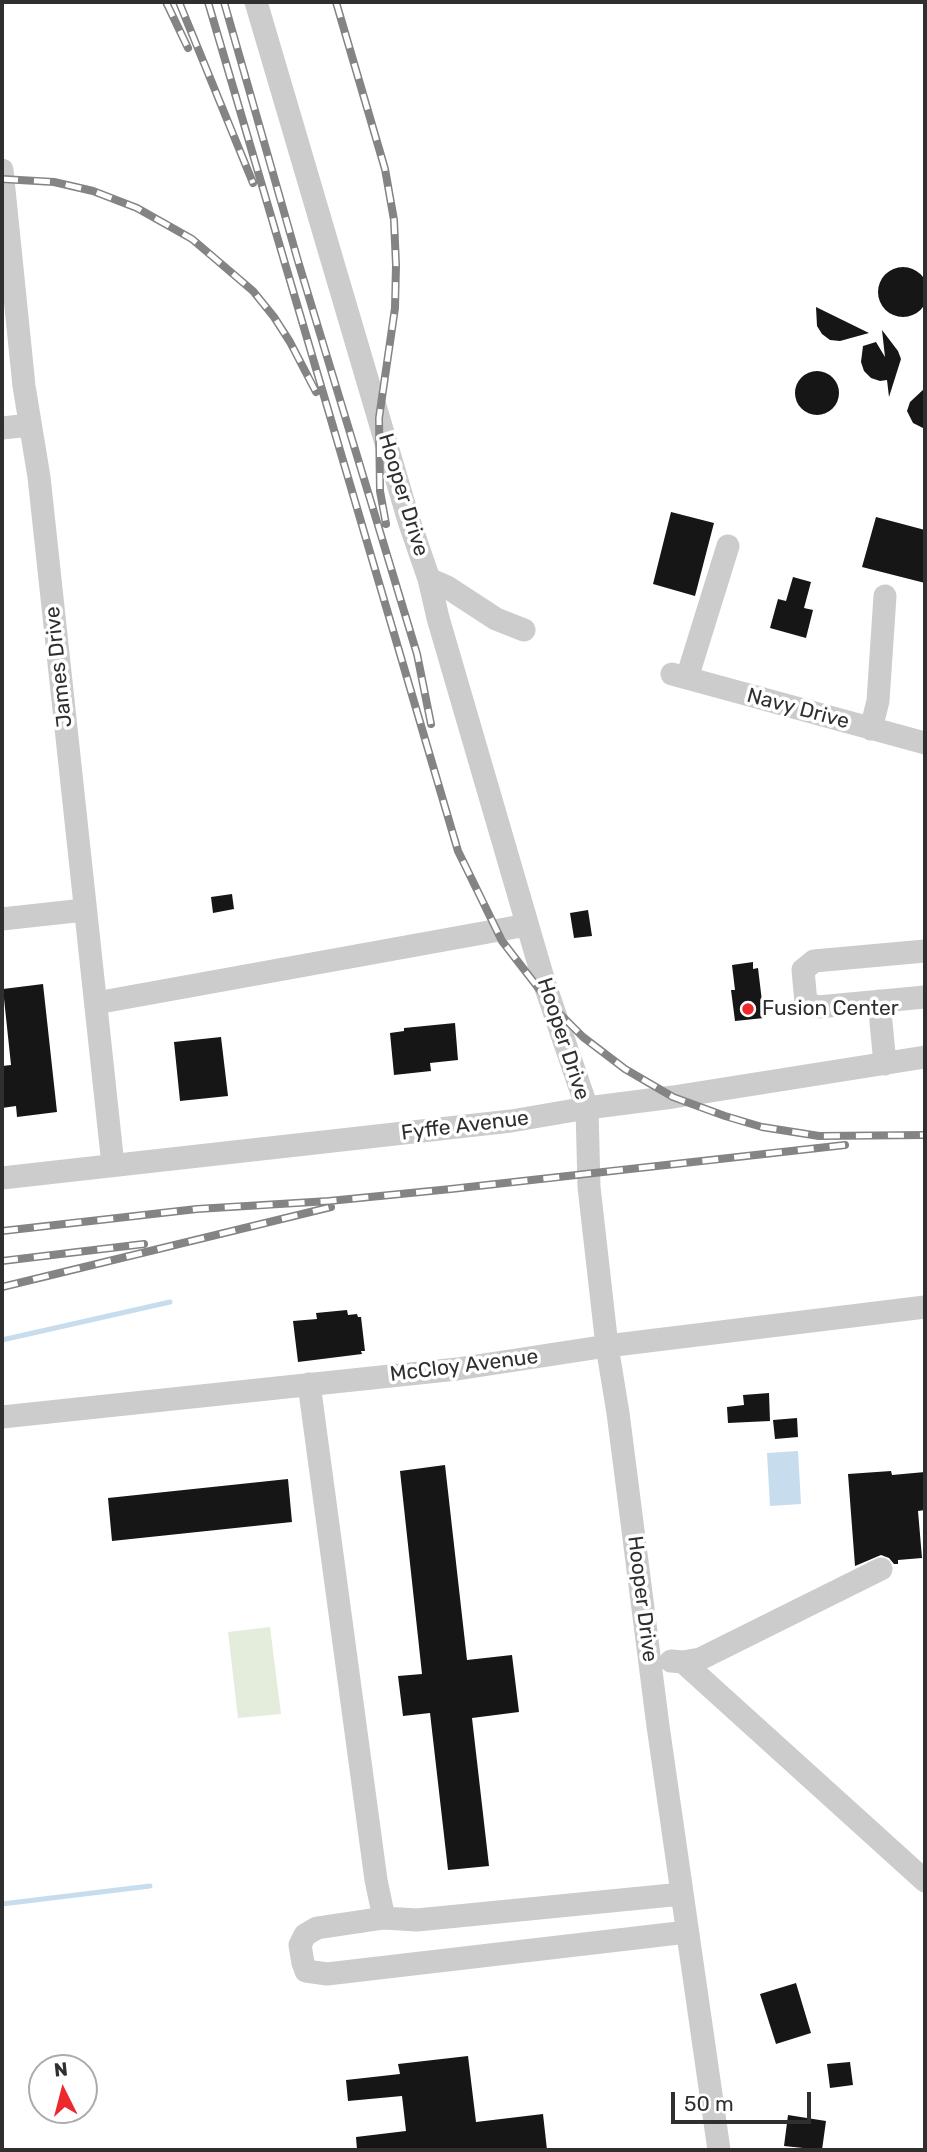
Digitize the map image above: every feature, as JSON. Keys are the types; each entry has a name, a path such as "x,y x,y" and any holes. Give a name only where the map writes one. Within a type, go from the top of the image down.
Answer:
{"street":[{"name":"Hooper Drive","path":"256,2 409,522 429,579 527,925 587,1108 589,1187 607,1346 719,2150"},
{"name":"James Drive","path":"2,170 24,386 39,477 113,1165"},
{"path":"2,429 30,425"},
{"name":"Navy Drive","path":"728,545 679,676 925,743"},
{"path":"429,579 447,587 496,619 524,630"},
{"path":"871,729 878,701 885,596"},
{"path":"2,919 84,909"},
{"path":"96,1003 527,925"},
{"path":"925,951 814,961 803,971 806,1003 818,1007 925,996"},
{"path":"879,1001 885,1064"},
{"name":"Fyffe Avenue","path":"2,1178 511,1121 925,1057"},
{"name":"McCloy Avenue","path":"2,1417 457,1368 607,1346 925,1307"},
{"path":"309,1384 376,1880 384,1918"},
{"path":"649,1659 683,1662 700,1659 881,1569"},
{"path":"683,1662 925,1881"},
{"path":"682,1894 417,1920 384,1918 317,1928 305,1935 300,1945 306,1971 327,1974 687,1932"}],"green space":[{"path":"270,1627 281,1714 238,1718 228,1632"}],"water":[{"path":"798,1451 801,1504 770,1506 767,1453"}],"building":[{"path":"903,267 920,275 928,292 920,309 903,317 886,309 878,292 886,275"},
{"path":"816,307 869,333 840,341 830,340 817,326"},
{"path":"882,330 901,359 889,397 887,380 871,378 864,371 861,362 863,346 876,342 885,357"},
{"path":"817,371 833,377 839,393 833,409 817,415 801,409 795,393 801,377"},
{"path":"925,388 925,429 913,423 907,411 910,402"},
{"path":"671,512 714,523 695,596 653,584"},
{"path":"876,517 925,530 925,583 862,567"},
{"path":"793,577 811,582 804,608 813,610 806,638 770,628 778,599 786,601"},
{"path":"232,894 234,909 213,913 211,897"},
{"path":"588,910 592,936 574,938 570,913"},
{"name":"Fusion Center","path":"753,962 753,969 758,968 764,1018 735,1021 731,990 735,990 732,965"},
{"path":"43,984 57,1112 17,1117 16,1106 2,1108 2,1066 11,1065 3,989"},
{"path":"455,1023 458,1060 430,1063 431,1071 394,1075 390,1033 404,1031 404,1028"},
{"path":"221,1037 228,1096 180,1101 174,1042"},
{"path":"347,1310 348,1315 357,1314 361,1317 365,1351 361,1351 362,1354 298,1362 293,1321 317,1319 316,1313"},
{"path":"769,1393 770,1421 728,1423 727,1407 744,1405 743,1395"},
{"path":"797,1418 798,1437 775,1439 773,1420"},
{"path":"445,1465 467,1660 512,1655 519,1712 472,1718 489,1866 448,1870 430,1713 403,1716 398,1676 422,1674 400,1471"},
{"path":"891,1471 892,1475 925,1472 925,1510 918,1511 922,1558 898,1560 898,1564 894,1564 881,1555 855,1566 848,1474"},
{"path":"288,1479 292,1522 112,1541 108,1498"},
{"path":"796,1983 811,2033 776,2044 760,1994"},
{"path":"468,2056 476,2122 543,2114 547,2150 357,2150 356,2137 406,2131 402,2096 348,2101 346,2080 400,2074 398,2064"},
{"path":"850,2062 853,2085 830,2088 827,2064"},
{"path":"788,2115 826,2121 822,2150 784,2146"}],"waterway":[{"path":"2,1340 170,1302"},
{"path":"2,1904 150,1886"}],"railway":[{"path":"166,2 188,48"},
{"path":"179,2 253,183"},
{"path":"208,2 458,851 502,941 553,1007 583,1037 625,1069 673,1097 762,1127 819,1136 925,1135"},
{"path":"224,2 298,261 417,654 431,724"},
{"path":"336,2 385,169 394,220 395,308 379,418 380,491 386,524"},
{"path":"2,179 54,182 93,191 137,208 192,239 253,291 290,342 316,392"},
{"path":"2,1231 197,1209 329,1201 451,1189 845,1145"},
{"path":"2,1287 331,1207"},
{"path":"2,1261 144,1244"}],"place":[{"name":"Fusion Center","path":"748,1009"}]}
